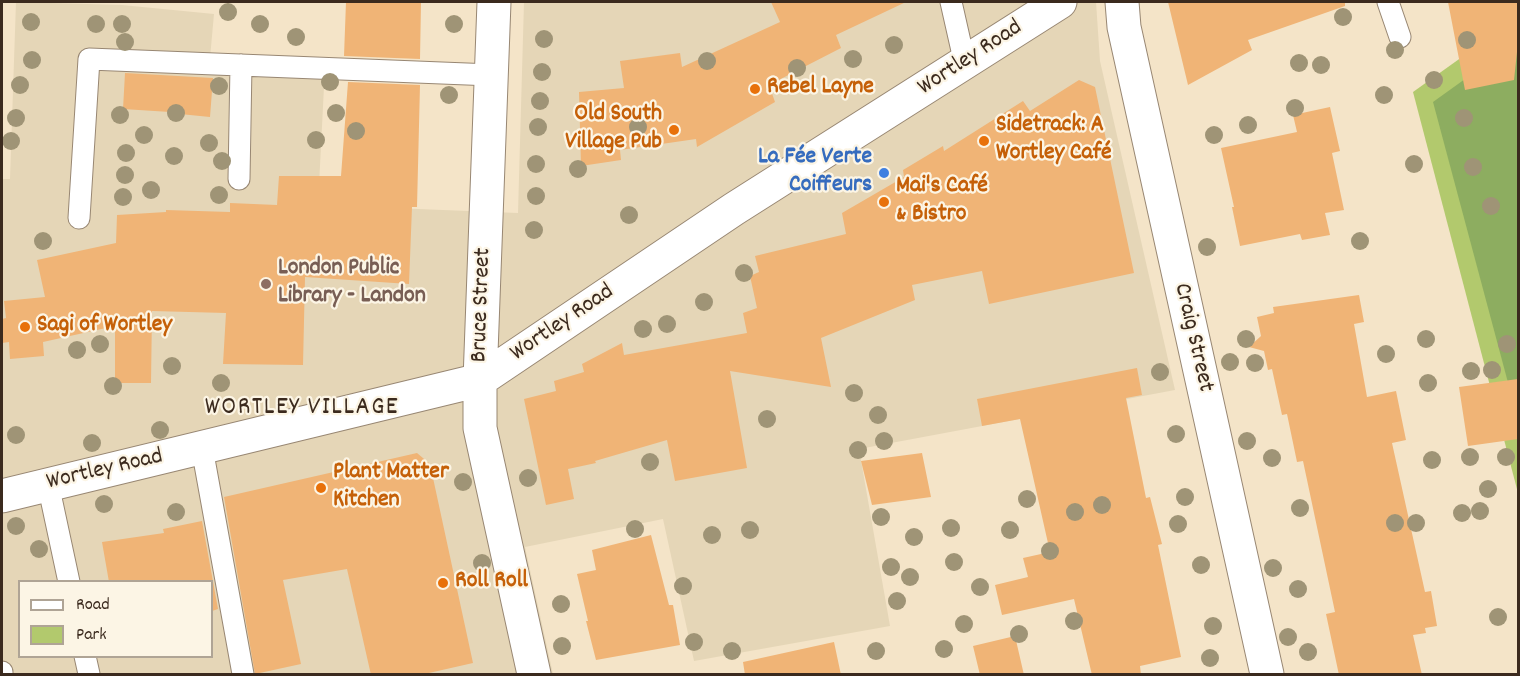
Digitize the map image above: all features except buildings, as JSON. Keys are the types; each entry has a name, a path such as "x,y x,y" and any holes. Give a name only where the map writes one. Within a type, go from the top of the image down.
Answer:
{"street":[{"name":"Bruce Street","path":"495,2 480,428 534,675"},
{"name":"Craig Street","path":"1122,2 1127,39 1267,675"},
{"name":"Wortley Road","path":"2,496 480,380 734,209 965,64 1055,3"}],"lane":[{"path":"951,2 965,64"},
{"path":"1388,2 1400,38"},
{"path":"79,218 89,59 492,75"},
{"path":"239,179 241,65"},
{"path":"202,448 243,675"},
{"path":"48,484 69,580"},
{"path":"85,658 89,675"}],"shaded area":[{"path":"16,2 122,5 214,14 210,58 325,67 318,205 518,213 524,2 1096,2 1100,61 1175,390 859,449 890,626 694,661 663,519 525,547 553,674 2,674 2,179 10,179"}],"green space":[{"path":"1518,17 1518,493 1413,92"},
{"path":"1518,41 1518,420 1433,102"}],"place":[{"name":"Rebel Layne","path":"755,89"},
{"name":"Old South Village Pub","path":"674,130"},
{"name":"Sidetrack: A Wortley Café","path":"984,141"},
{"name":"La Fée Verte Coiffeurs","path":"884,173"},
{"name":"Mai's Café & Bistro","path":"884,202"},
{"name":"London Public Library - Landon","path":"266,284"},
{"name":"Sagi of Wortley","path":"25,327"},
{"name":"Plant Matter Kitchen","path":"321,488"},
{"name":"Roll Roll","path":"443,583"}],"district":[{"name":"WORTLEY VILLAGE","path":"302,409"}]}
